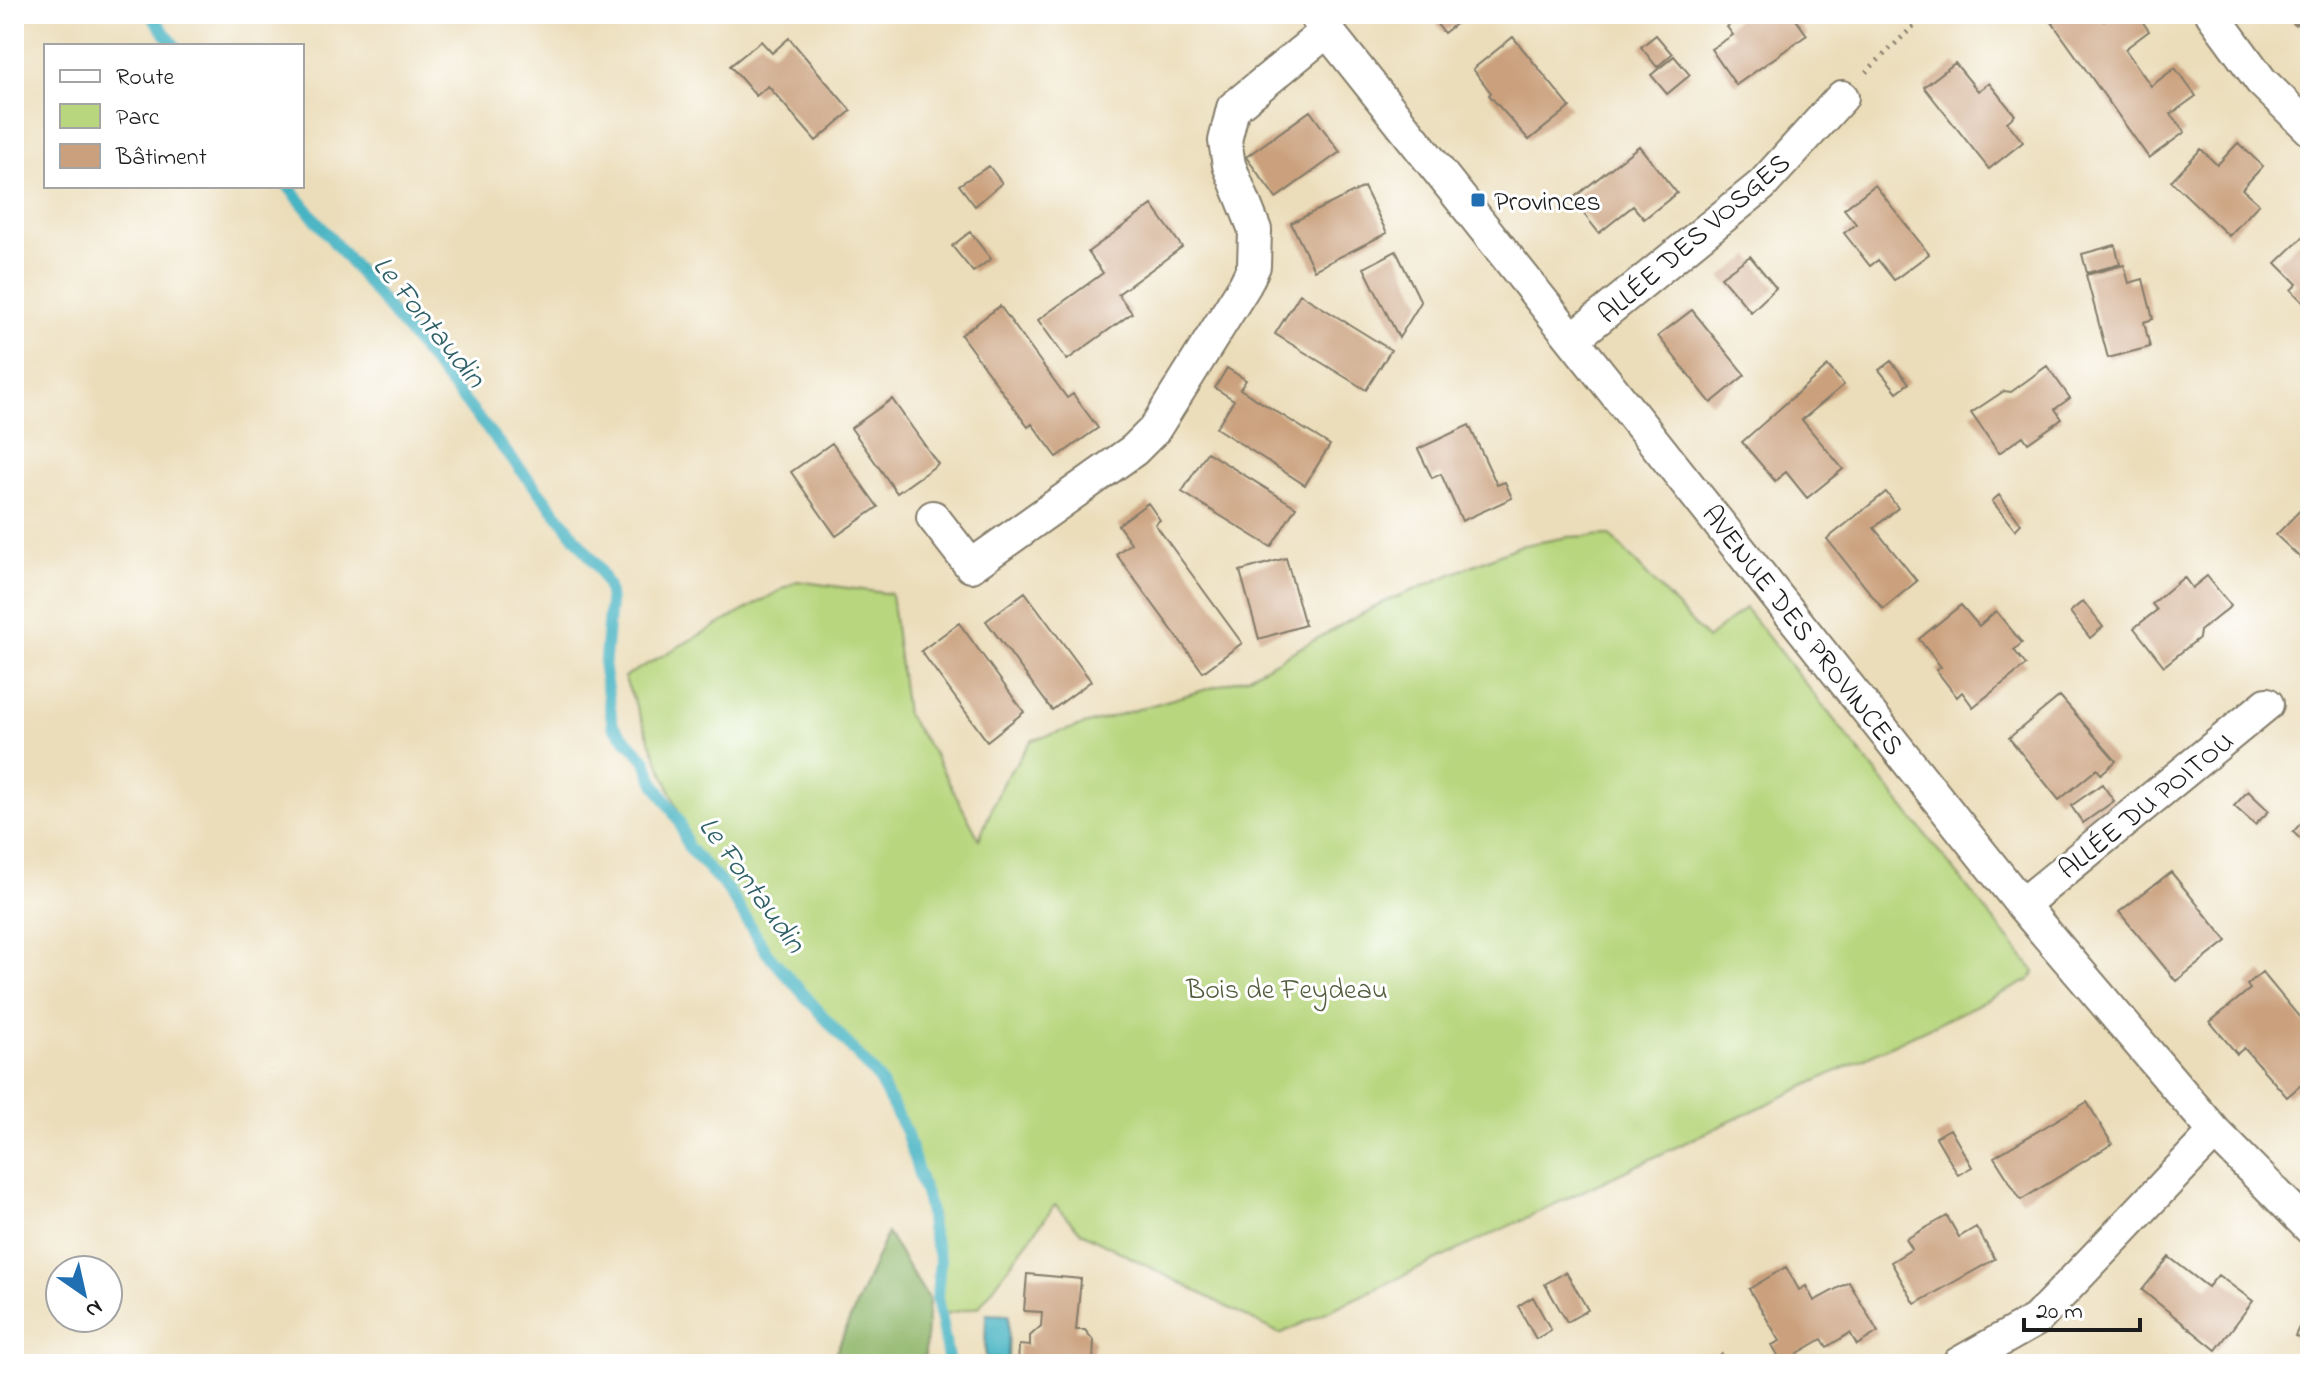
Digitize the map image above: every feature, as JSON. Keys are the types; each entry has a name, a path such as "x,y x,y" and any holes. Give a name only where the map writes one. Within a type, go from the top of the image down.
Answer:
{"street":[{"path":"2212,14 2261,81 2309,127"},
{"path":"933,517 971,566 1134,450 1154,430 1254,266 1255,230 1229,165 1225,141 1233,108 1320,22"},
{"name":"AVENUE DES PROVINCES","path":"1320,22 2022,905 2215,1132 2310,1228"},
{"name":"ALLÉE DES VOSGES","path":"1574,338 1762,185 1842,97"},
{"name":"ALLÉE DU POITOU","path":"2022,905 2267,704"},
{"path":"1958,1364 2036,1320 2215,1132"}],"path":[{"path":"1842,97 1926,14"}],"green space":[{"name":"Bois de Feydeau","path":"1610,535 1707,639 1745,608 2035,972 2030,980 1280,1334 1081,1232 1055,1205 979,1307 945,1314 940,1294 945,1262 936,1232 935,1213 911,1135 876,1073 766,949 722,877 689,844 682,819 624,677 797,581 891,594 906,714 934,754 979,839 1003,782 1032,740 1245,678 1380,604 1519,546 1568,537"},
{"path":"887,1233 929,1300 924,1364 831,1364"}],"water":[{"path":"986,1314 1009,1315 1008,1360 985,1359"}],"building":[{"path":"1429,14 1468,14 1444,33"},
{"path":"1744,14 1792,14 1807,35 1736,85 1711,49 1733,35 1727,27"},
{"path":"2046,14 2099,14 2104,21 2113,14 2137,14 2149,31 2125,49 2151,86 2175,68 2196,96 2171,114 2185,132 2149,158"},
{"path":"2287,14 2310,14 2295,25"},
{"path":"1656,35 1672,54 1657,67 1641,47"},
{"path":"1513,37 1570,107 1529,140 1489,95 1491,93 1473,69"},
{"path":"789,38 851,111 816,141 768,86 756,96 730,66 761,41 772,53"},
{"path":"1674,56 1690,75 1667,94 1651,75"},
{"path":"1955,63 1978,91 1989,83 2015,115 2007,122 2023,142 1989,169 1924,87"},
{"path":"1310,111 1340,152 1276,198 1246,157"},
{"path":"2238,143 2263,166 2242,189 2259,204 2229,236 2171,181 2201,149 2217,165"},
{"path":"1639,146 1677,193 1644,219 1633,206 1599,233 1572,199"},
{"path":"989,166 1002,183 975,206 959,185"},
{"path":"1875,185 1929,254 1894,280 1878,260 1870,266 1844,233 1856,224 1844,209"},
{"path":"1364,187 1387,233 1314,270 1291,223"},
{"path":"1152,205 1182,247 1118,294 1132,313 1067,360 1038,320 1103,273 1088,252"},
{"path":"2310,230 2310,309 2291,290 2297,284 2276,263"},
{"path":"970,232 991,259 973,272 952,246"},
{"path":"2115,245 2120,264 2087,273 2082,254"},
{"path":"1396,251 1421,302 1399,338 1364,268"},
{"path":"1750,256 1776,288 1751,312 1721,277"},
{"path":"2124,265 2129,283 2143,279 2153,319 2144,322 2150,347 2108,358 2086,275"},
{"path":"1300,294 1391,350 1366,390 1275,334"},
{"path":"1000,306 1067,398 1073,394 1098,428 1057,457 1032,424 1028,427 961,335"},
{"path":"1692,310 1745,375 1711,403 1658,336"},
{"path":"1891,361 1909,383 1897,392 1879,370"},
{"path":"1828,366 1844,385 1802,420 1843,469 1807,498 1786,472 1775,481 1742,442"},
{"path":"2047,366 2070,398 2055,409 2062,419 2028,443 2023,436 1999,453 1971,413 2004,391 2011,392"},
{"path":"1227,368 1246,380 1240,389 1330,445 1305,485 1216,428 1234,400 1215,388"},
{"path":"892,399 938,464 897,493 851,428"},
{"path":"1469,425 1497,485 1505,482 1512,498 1462,521 1441,474 1432,478 1418,449"},
{"path":"832,443 878,507 836,536 791,472"},
{"path":"1207,452 1296,507 1271,547 1182,492"},
{"path":"1886,492 1898,508 1874,528 1917,581 1883,609 1827,539"},
{"path":"1999,495 2021,524 2015,530 1992,501"},
{"path":"2310,500 2310,567 2276,535"},
{"path":"1148,503 1160,520 1155,524 1242,643 1203,672 1116,554 1131,543 1118,525"},
{"path":"1286,558 1305,625 1259,639 1240,571"},
{"path":"2207,576 2231,606 2200,631 2199,638 2164,666 2134,628 2157,610 2152,604 2184,577 2192,588"},
{"path":"1025,592 1091,681 1052,710 986,621"},
{"path":"2083,601 2103,627 2090,638 2070,612"},
{"path":"1961,605 1979,626 1996,611 2022,643 2014,650 2026,665 1973,707 1962,692 1957,697 1936,670 1941,667 1919,639"},
{"path":"959,623 1024,712 987,741 921,651"},
{"path":"2060,696 2116,761 2101,774 2097,769 2059,800 2009,738"},
{"path":"2102,784 2114,801 2083,823 2071,806"},
{"path":"2248,791 2269,811 2255,825 2234,806"},
{"path":"2310,813 2310,848 2293,832"},
{"path":"2171,872 2227,941 2176,981 2119,912"},
{"path":"2262,972 2310,1030 2310,1077 2287,1097 2244,1048 2237,1054 2210,1022 2250,989 2247,985"},
{"path":"2087,1102 2112,1144 2021,1200 1994,1157"},
{"path":"1950,1129 1972,1167 1958,1175 1936,1137"},
{"path":"1947,1216 1959,1237 1976,1227 1995,1259 1915,1304 1891,1262 1912,1249 1906,1239"},
{"path":"2169,1257 2208,1287 2218,1275 2253,1301 2216,1350 2142,1290"},
{"path":"1786,1267 1799,1290 1806,1286 1814,1301 1849,1282 1878,1332 1857,1345 1850,1333 1827,1347 1822,1339 1798,1353 1804,1364 1783,1364 1772,1345 1780,1341 1749,1289"},
{"path":"1566,1272 1588,1310 1567,1322 1545,1284"},
{"path":"1027,1274 1081,1279 1076,1330 1085,1330 1094,1341 1093,1364 1018,1364 1019,1345 1030,1346 1030,1336 1041,1326 1042,1312 1024,1311"},
{"path":"1533,1297 1551,1330 1536,1339 1518,1306"},
{"path":"2310,1303 2310,1343 2295,1336"},
{"path":"1722,1354 1728,1364 1705,1364"}],"waterway":[{"name":"Le Fontaudin","path":"150,14 173,44"},
{"name":"Le Fontaudin","path":"290,188 598,567 608,587 610,603 604,670 613,726 645,759 655,784 679,821 688,847 728,890 767,953 878,1078 906,1132 929,1207 940,1260 937,1297 949,1364"}],"place":[{"name":"Provinces","path":"1478,200"}]}
